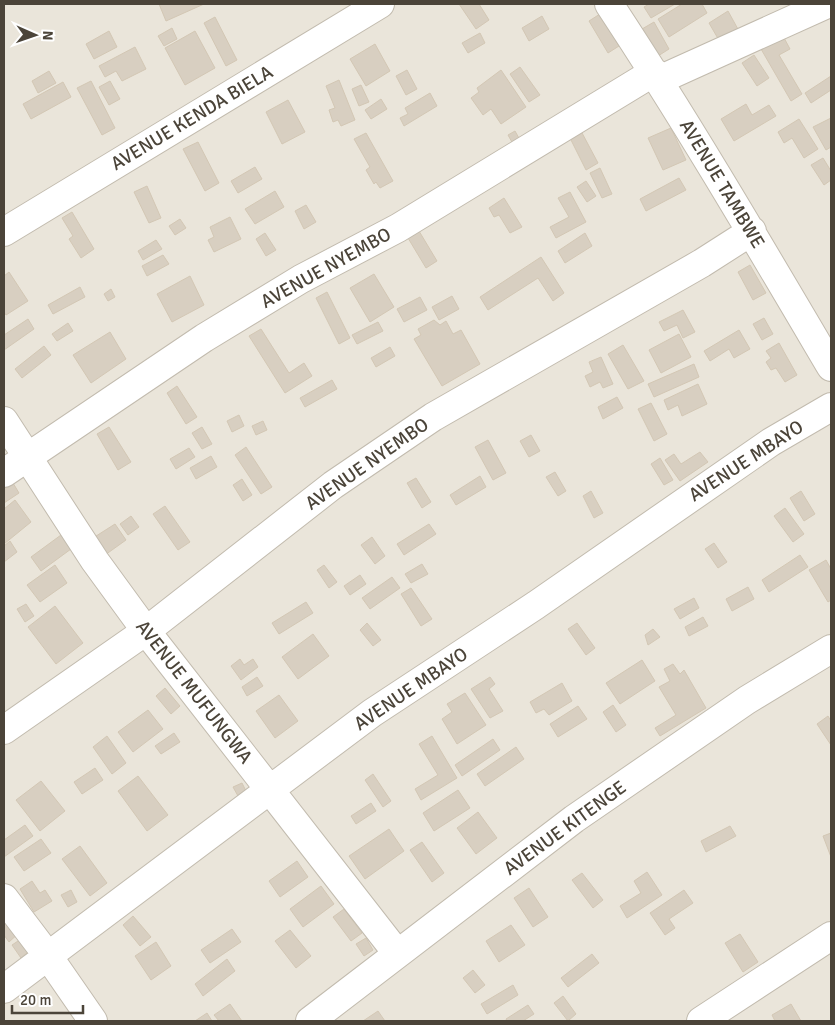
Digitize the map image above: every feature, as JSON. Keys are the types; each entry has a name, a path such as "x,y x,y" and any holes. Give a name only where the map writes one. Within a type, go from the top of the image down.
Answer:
{"street":[{"name":"AVENUE KENDA BIELA","path":"4,232 380,4"},
{"name":"AVENUE TAMBWE","path":"609,4 657,76 752,231 831,367"},
{"name":"AVENUE NYEMBO","path":"4,473 204,338 301,279 398,228 657,76 827,4"},
{"name":"AVENUE NYEMBO","path":"4,730 146,631 333,485 433,417 694,268 752,231"},
{"name":"AVENUE MBAYO","path":"4,989 269,789 372,714 536,605 771,442 831,407"},
{"name":"AVENUE MUFUNGWA","path":"4,421 96,561 146,631 397,953"},
{"name":"AVENUE KITENGE","path":"310,1021 574,819 747,700 831,649"},
{"path":"4,898 48,956 93,1021"},
{"path":"701,1021 831,936"}],"shaded area":[{"path":"4,4 831,4 831,1021 4,1021"}],"building":[{"path":"159,4 204,4 166,21"},
{"path":"459,4 479,4 489,20 476,29"},
{"path":"649,4 675,4 651,18 644,7"},
{"path":"682,4 702,4 707,13 669,37 658,19"},
{"path":"728,11 739,31 720,42 709,23"},
{"path":"600,14 619,46 608,53 589,21"},
{"path":"542,16 549,29 529,41 522,28"},
{"path":"215,17 237,60 226,66 204,23"},
{"path":"654,22 669,49 658,56 642,29"},
{"path":"172,28 177,39 164,46 158,36"},
{"path":"109,31 117,47 94,59 86,44"},
{"path":"195,31 215,68 185,85 165,48"},
{"path":"480,33 485,43 468,53 462,43"},
{"path":"783,36 790,49 779,55 802,94 791,101 761,49"},
{"path":"375,44 390,71 366,86 350,59"},
{"path":"135,47 146,69 122,81 116,71 105,77 99,66"},
{"path":"754,55 769,78 757,86 742,63"},
{"path":"520,67 540,95 529,102 510,74"},
{"path":"407,70 417,89 406,95 396,76"},
{"path":"501,70 526,107 501,124 491,109 483,115 471,98 479,92 477,88"},
{"path":"49,71 56,83 38,93 32,81"},
{"path":"831,76 831,90 811,103 805,93"},
{"path":"339,80 355,120 341,126 338,120 333,122 329,110 335,108 326,86"},
{"path":"91,81 115,128 102,135 77,88"},
{"path":"110,81 120,99 109,105 99,87"},
{"path":"63,82 71,97 31,119 23,104"},
{"path":"361,85 369,102 359,106 352,89"},
{"path":"430,93 437,106 404,126 400,118 408,114 405,108"},
{"path":"381,99 387,109 371,119 365,110"},
{"path":"288,100 305,132 282,144 266,112"},
{"path":"746,104 752,115 769,105 776,116 734,141 721,119"},
{"path":"831,118 831,147 826,150 813,127"},
{"path":"799,119 818,149 804,158 792,138 784,143 778,132"},
{"path":"671,128 686,160 663,170 648,138"},
{"path":"515,131 520,140 513,144 508,135"},
{"path":"581,131 598,163 586,170 570,138"},
{"path":"366,133 393,181 380,188 376,182 374,184 366,170 370,167 354,139"},
{"path":"198,142 219,183 205,191 183,149"},
{"path":"823,158 831,171 831,180 824,185 811,165"},
{"path":"255,167 262,179 238,193 231,181"},
{"path":"600,168 612,194 602,198 590,173"},
{"path":"679,178 686,190 646,211 640,199"},
{"path":"586,181 596,196 587,202 577,187"},
{"path":"147,186 161,218 149,223 134,192"},
{"path":"275,191 284,207 255,224 245,209"},
{"path":"570,192 586,222 556,238 550,227 569,217 558,198"},
{"path":"504,198 522,227 510,233 499,215 494,217 489,208"},
{"path":"306,205 316,222 304,229 295,211"},
{"path":"72,212 94,249 81,258 69,239 73,236 62,218"},
{"path":"230,217 241,239 214,252 208,240 214,237 210,227"},
{"path":"180,219 186,228 175,235 169,226"},
{"path":"419,231 437,261 426,268 408,238"},
{"path":"265,233 276,250 266,256 256,239"},
{"path":"585,233 592,246 565,263 558,251"},
{"path":"156,240 162,249 143,260 138,251"},
{"path":"163,255 169,264 147,276 142,266"},
{"path":"541,257 564,293 553,301 538,278 488,310 480,297"},
{"path":"750,265 766,293 753,300 738,272"},
{"path":"9,272 28,301 6,315 4,312 4,276"},
{"path":"374,274 394,307 370,322 350,288"},
{"path":"190,276 204,305 172,322 157,294"},
{"path":"80,287 85,297 53,314 48,305"},
{"path":"111,289 115,297 108,301 104,294"},
{"path":"327,292 350,338 339,344 316,298"},
{"path":"452,296 459,309 439,320 432,307"},
{"path":"420,297 427,310 404,322 397,309"},
{"path":"683,310 695,332 683,338 677,325 664,331 659,322"},
{"path":"764,318 773,334 762,340 753,324"},
{"path":"28,319 34,329 4,350 4,335"},
{"path":"434,320 440,325 446,321 453,334 461,330 480,364 442,386 414,339 421,335 418,329"},
{"path":"378,322 383,331 357,344 352,335"},
{"path":"68,323 73,331 57,341 52,334"},
{"path":"261,329 289,373 304,363 312,376 285,393 249,336"},
{"path":"739,330 750,349 734,358 729,349 710,361 704,351"},
{"path":"110,332 126,359 91,383 73,355"},
{"path":"679,334 691,357 661,373 649,350"},
{"path":"779,343 797,375 785,382 776,368 771,370 766,362 771,358 766,351"},
{"path":"623,345 644,381 628,389 608,354"},
{"path":"44,346 51,355 22,378 15,369"},
{"path":"390,347 395,356 376,367 371,358"},
{"path":"601,357 613,384 603,388 600,382 590,387 585,376 593,372 589,362"},
{"path":"694,364 699,377 654,397 648,384"},
{"path":"332,380 337,389 305,407 300,398"},
{"path":"698,384 707,404 682,416 678,405 668,410 664,400"},
{"path":"177,386 197,417 186,424 167,393"},
{"path":"617,397 623,408 603,419 598,407"},
{"path":"651,403 667,434 654,441 638,409"},
{"path":"239,415 244,426 232,432 227,421"},
{"path":"263,421 267,430 256,435 252,426"},
{"path":"109,427 131,462 118,470 97,434"},
{"path":"202,427 212,444 202,449 192,433"},
{"path":"531,435 540,451 529,457 520,441"},
{"path":"488,440 506,473 493,480 475,447"},
{"path":"246,447 272,487 261,494 235,455"},
{"path":"189,448 195,457 176,469 170,459"},
{"path":"700,452 708,462 680,481 665,460 674,454 681,464"},
{"path":"211,456 217,467 196,479 190,468"},
{"path":"660,458 673,480 664,485 651,464"},
{"path":"555,472 566,491 558,496 546,477"},
{"path":"480,476 486,487 456,505 450,495"},
{"path":"416,478 431,502 422,508 407,483"},
{"path":"242,479 252,495 243,501 233,485"},
{"path":"13,483 19,493 4,503 4,488"},
{"path":"591,491 603,513 594,518 583,496"},
{"path":"801,491 815,514 804,521 790,498"},
{"path":"15,500 31,522 4,544 4,509"},
{"path":"165,506 190,542 178,550 153,514"},
{"path":"785,508 804,534 793,542 774,516"},
{"path":"131,516 139,527 128,535 120,524"},
{"path":"115,524 126,540 105,555 93,538"},
{"path":"429,524 436,534 404,555 397,544"},
{"path":"61,535 71,549 41,571 31,557"},
{"path":"372,537 385,556 375,564 361,545"},
{"path":"10,541 17,552 4,562 4,546"},
{"path":"714,543 727,562 718,568 705,549"},
{"path":"800,555 808,567 769,592 762,580"},
{"path":"826,560 831,569 831,600 828,602 809,570"},
{"path":"422,564 428,574 411,583 405,574"},
{"path":"55,565 67,583 40,602 27,585"},
{"path":"324,565 337,582 329,588 317,570"},
{"path":"360,575 366,584 350,595 344,586"},
{"path":"392,577 400,588 370,609 362,598"},
{"path":"748,587 754,599 732,611 726,599"},
{"path":"411,588 432,619 421,626 401,594"},
{"path":"694,598 699,608 680,619 674,609"},
{"path":"306,602 313,613 279,634 272,623"},
{"path":"26,604 34,616 25,622 17,609"},
{"path":"55,606 83,643 56,664 28,627"},
{"path":"703,617 708,626 689,636 685,627"},
{"path":"367,623 381,640 373,646 360,630"},
{"path":"577,623 595,648 586,655 568,629"},
{"path":"653,629 660,637 648,645 645,635"},
{"path":"313,634 329,656 298,679 282,657"},
{"path":"240,659 244,665 253,659 258,667 241,680 231,666"},
{"path":"642,660 655,681 620,704 606,683"},
{"path":"673,664 680,674 684,670 706,708 660,736 655,728 676,715 659,687 670,681 664,669"},
{"path":"257,677 263,686 247,696 242,687"},
{"path":"490,677 495,684 489,689 503,711 490,718 471,689"},
{"path":"562,683 572,701 549,715 544,709 536,713 530,702"},
{"path":"165,688 180,706 171,714 156,696"},
{"path":"465,693 486,725 457,744 442,719 452,712 447,704"},
{"path":"279,695 298,721 275,738 256,711"},
{"path":"613,705 626,725 616,732 603,712"},
{"path":"578,706 587,719 558,737 550,724"},
{"path":"148,710 163,729 133,752 118,732"},
{"path":"828,716 831,721 831,745 817,724"},
{"path":"174,733 180,742 161,754 155,746"},
{"path":"107,736 126,763 112,774 93,747"},
{"path":"432,736 457,778 421,800 415,789 438,775 419,744"},
{"path":"493,739 500,750 462,776 455,765"},
{"path":"516,747 524,759 485,786 477,774"},
{"path":"95,768 103,780 82,794 74,782"},
{"path":"373,774 391,801 383,807 365,780"},
{"path":"138,776 168,815 147,831 118,791"},
{"path":"41,781 65,811 40,831 16,800"},
{"path":"242,783 246,791 238,796 233,787"},
{"path":"458,790 470,808 434,831 423,813"},
{"path":"371,803 376,811 356,824 351,816"},
{"path":"478,812 497,838 476,854 457,828"},
{"path":"25,825 33,836 4,857 4,840"},
{"path":"730,826 736,836 706,852 701,841"},
{"path":"389,829 404,851 365,879 349,856"},
{"path":"831,833 831,857 823,836"},
{"path":"41,839 51,853 24,871 14,857"},
{"path":"422,842 444,873 432,882 410,850"},
{"path":"80,846 107,883 90,896 62,859"},
{"path":"297,861 308,877 280,897 269,881"},
{"path":"647,872 662,895 627,918 620,906 641,893 634,881"},
{"path":"582,873 603,900 593,908 572,880"},
{"path":"32,881 40,893 45,890 52,901 34,912 20,889"},
{"path":"321,886 334,904 303,927 290,909"},
{"path":"529,888 548,917 533,927 514,898"},
{"path":"71,890 77,902 68,907 61,895"},
{"path":"684,890 693,903 669,919 675,928 665,935 650,913"},
{"path":"344,909 362,933 351,941 333,917"},
{"path":"4,912 20,932 9,942 4,935"},
{"path":"133,916 151,937 140,946 123,925"},
{"path":"511,925 525,945 499,962 486,941"},
{"path":"232,929 241,942 210,963 201,950"},
{"path":"290,930 311,956 296,968 275,941"},
{"path":"740,934 758,962 743,972 725,943"},
{"path":"24,937 32,949 21,958 12,945"},
{"path":"366,938 373,950 364,956 356,944"},
{"path":"156,942 171,966 151,980 135,956"},
{"path":"592,954 599,963 568,987 561,978"},
{"path":"227,959 235,971 203,996 195,984"},
{"path":"473,970 485,985 475,993 463,978"},
{"path":"513,985 518,995 487,1014 481,1004"},
{"path":"563,996 576,1014 568,1021 554,1003"},
{"path":"230,1004 242,1021 219,1021 214,1015"},
{"path":"791,1004 801,1021 775,1021 772,1015"},
{"path":"528,1005 534,1014 523,1021 507,1021 506,1019"},
{"path":"378,1011 385,1021 363,1021"},
{"path":"207,1013 212,1021 195,1021"}]}
